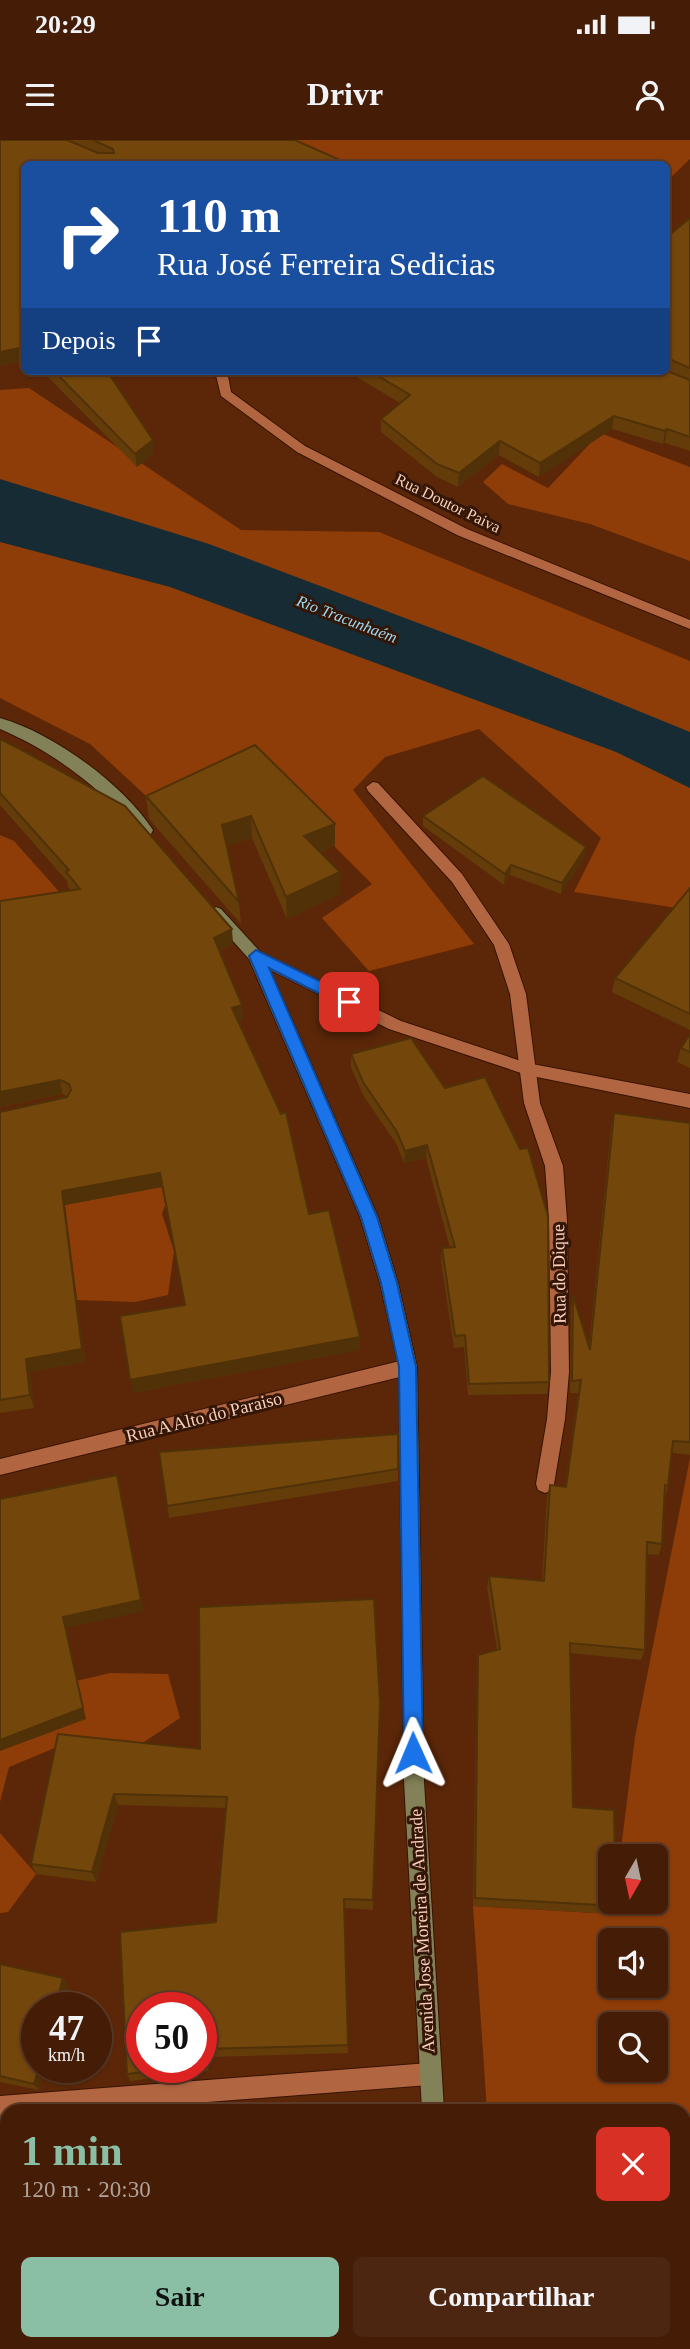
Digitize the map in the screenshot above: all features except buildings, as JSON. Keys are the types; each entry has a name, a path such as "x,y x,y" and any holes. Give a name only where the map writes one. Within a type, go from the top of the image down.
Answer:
{"main road":[{"path":"0,723 56,748 79,765 117,796 159,846"},
{"name":"Avenida Jose Moreira de Andrade","path":"202,897 256,956 369,1217 389,1283 408,1367 414,1781 432,2104"}],"street":[{"name":"Rua Doutor Paiva","path":"222,375 225,393 301,449 462,532 690,625"},
{"name":"Rua do Dique","path":"373,787 457,878 501,944 517,994 531,1103 554,1166 558,1220 560,1373 556,1419 545,1483"},
{"path":"256,956 395,1025 527,1069 690,1101"},
{"name":"Rua A Alto do Paraiso","path":"0,1467 408,1367"},
{"path":"39,2104 429,2074"}],"shaded area":[{"path":"293,140 690,140 690,159 670,178 670,161 328,161"},
{"path":"29,388 241,530 379,532 690,661 690,910 574,892 601,838 479,729 385,757 353,790 474,944 369,971 322,918 372,884 256,768 157,806 90,744 0,698 0,390"},
{"path":"600,433 690,467 690,561 590,524 508,504 483,482 502,464 548,488"},
{"path":"0,835 14,841 62,895 0,909"},
{"path":"74,1073 173,1183 162,1214 174,1251 168,1295 135,1302 77,1300 72,1264 0,1144 61,1116"},
{"path":"690,1458 690,2104 487,2104 473,1906 598,1914 668,1914 668,1844 622,1844 635,1737"},
{"path":"110,1673 168,1674 180,1718 141,1744 62,1745 9,1767 0,1802 0,1686 30,1692"},
{"path":"0,1833 36,1874 8,1912 0,1913"}],"water":[{"name":"Rio Tracunhaém","path":"0,479 209,544 479,646 690,732 690,788 616,752 170,587 0,542"}],"route":[{"path":"349,1002 256,956 369,1217 389,1283 408,1367 413,1753"}]}
